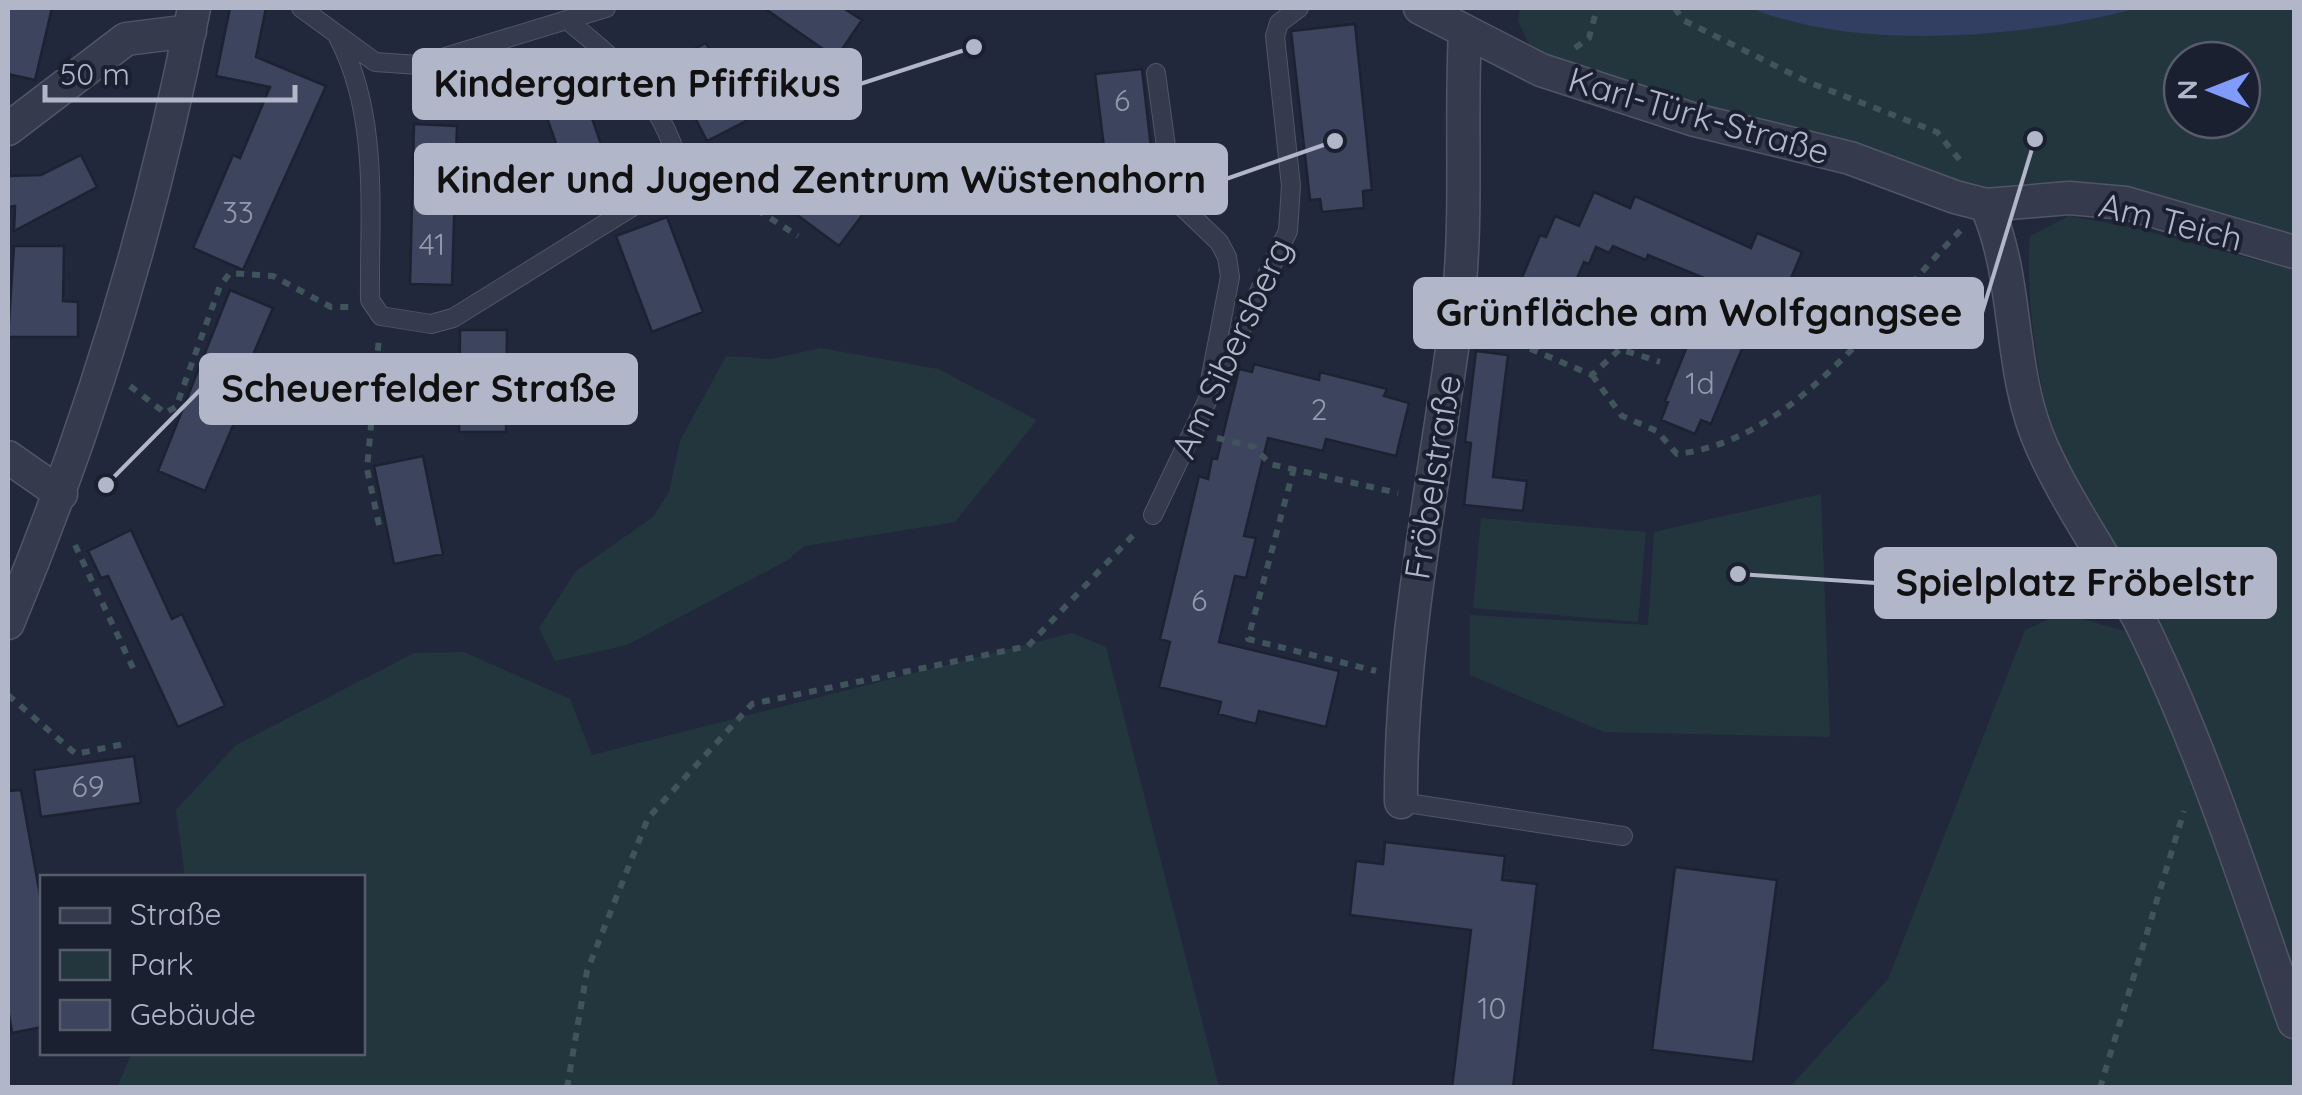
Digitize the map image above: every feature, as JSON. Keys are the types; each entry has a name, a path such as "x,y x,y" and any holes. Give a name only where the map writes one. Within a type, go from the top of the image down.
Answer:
{"street":[{"name":"Karl-Türk-Straße","path":"1420,8 1542,70 1644,105 1850,158 1986,205"},
{"path":"8,130 126,40 192,19"},
{"path":"8,623 59,500 100,372 153,194 192,19"},
{"name":"Fröbelstraße","path":"1401,802 1406,679 1457,318 1464,230 1460,120 1464,32"},
{"name":"Am Teich","path":"1986,205 2069,198 2126,204 2294,252"},
{"path":"1986,205 2004,256 2011,326 2029,412 2042,448 2145,631 2200,757 2294,1022"},
{"path":"8,457 59,500"}],"lane":[{"path":"302,8 375,62 419,65 606,8"},
{"name":"Am Sibersberg","path":"1153,515 1288,231 1291,186 1275,36 1279,23 1299,8"},
{"path":"338,36 354,68 368,121 370,300 381,316 431,324 453,318 682,176 674,142 627,68 568,21"},
{"path":"1156,73 1172,198 1219,242 1230,277 1205,412"},
{"path":"1401,802 1623,836"}],"path":[{"path":"1457,318 1592,375 1622,416 1657,431 1678,454 1706,450 1778,412 1830,372 1871,334 1929,261 1986,205 1978,182 1937,132 1808,82 1683,20 1675,8"},
{"path":"682,176 704,174 798,236"},
{"path":"100,372 171,413 220,286 230,273 273,276 331,307 344,308 370,300"},
{"path":"379,525 367,469 381,316"},
{"path":"1592,375 1620,348 1660,362"},
{"path":"1205,412 1210,434 1254,447 1270,464 1429,500"},
{"path":"1294,468 1248,639 1406,679"},
{"path":"59,500 134,670"},
{"path":"567,1088 588,971 648,818 752,704 1028,646 1153,515"},
{"path":"8,695 76,754 129,743"},
{"path":"2100,1088 2200,757"}],"green space":[{"path":"1520,8 2294,8 2294,252 2126,203 1986,205 1541,70 1518,21"},
{"path":"2069,216 2135,228 2294,270 2294,990 2054,447 2031,315 2030,236"},
{"path":"821,348 938,369 1037,420 955,522 805,546 786,561 627,645 555,661 539,628 576,571 653,517 669,492 680,441 726,356 771,359"},
{"path":"1821,494 1830,737 1604,732 1470,675 1470,615 1648,625 1654,532"},
{"path":"1481,518 1646,532 1638,622 1473,608"},
{"path":"2062,613 2128,632 2191,752 2294,1034 2294,1087 1789,1088 1888,979 2025,630"},
{"path":"1072,633 1106,647 1219,1087 117,1087 131,1055 365,1055 365,875 185,875 176,810 236,745 414,653 464,652 570,699 592,755"}],"water":[{"path":"1751,8 2139,8 2046,27 1944,36 1842,31 1794,22"}],"building":[{"path":"8,8 52,8 35,80 8,74"},
{"path":"230,8 266,8 256,57 326,86 243,270 193,248 233,155 240,158 270,87 216,76"},
{"path":"764,8 843,8 862,20 836,58"},
{"path":"1355,24 1372,190 1363,191 1364,208 1322,212 1320,199 1310,200 1291,31"},
{"path":"706,43 746,121 707,141 667,63"},
{"path":"1142,69 1156,191 1110,196 1095,74"},
{"path":"586,101 616,187 576,201 546,115"},
{"path":"414,124 457,126 452,285 410,284"},
{"path":"789,145 869,206 839,246 758,186"},
{"path":"81,155 97,187 14,231 15,206 8,207 8,176 41,175"},
{"path":"1594,192 1630,208 1635,196 1751,248 1757,233 1802,252 1784,295 1767,288 1711,424 1701,420 1695,434 1661,420 1700,314 1691,310 1704,278 1648,255 1646,260 1613,246 1609,253 1596,247 1589,264 1584,262 1556,327 1551,326 1546,337 1510,321 1517,303 1512,301 1540,235 1546,237 1555,216 1579,226"},
{"path":"667,217 703,312 652,332 616,236"},
{"path":"14,246 64,246 63,301 78,302 78,337 8,337"},
{"path":"230,290 273,308 235,397 244,400 205,491 158,471"},
{"path":"460,330 507,330 506,432 459,432"},
{"path":"1476,351 1508,355 1493,477 1527,481 1523,511 1464,505 1471,443 1465,442"},
{"path":"1254,364 1319,380 1320,372 1387,389 1384,396 1409,403 1396,456 1326,439 1323,451 1268,438 1244,536 1256,538 1246,578 1235,576 1219,642 1339,671 1326,727 1259,711 1256,724 1218,714 1221,702 1159,687 1170,642 1160,639 1199,476 1208,479 1212,458 1217,459 1239,369 1252,372"},
{"path":"423,456 443,554 394,564 374,466"},
{"path":"131,530 172,619 182,614 225,706 178,727 108,576 101,578 88,551"},
{"path":"134,756 141,803 41,817 34,770"},
{"path":"21,790 40,895 40,1027 12,1033 8,1008 8,791"},
{"path":"1385,842 1505,856 1502,880 1537,884 1513,1088 1452,1088 1471,930 1350,915 1356,861 1383,864"},
{"path":"1675,867 1777,880 1753,1062 1652,1050"}],"place":[{"name":"Kindergarten Pfiffikus","path":"974,47"},
{"name":"Grünfläche am Wolfgangsee","path":"2035,139"},
{"name":"Kinder und Jugend Zentrum Wüstenahorn","path":"1335,141"},
{"name":"Scheuerfelder Straße","path":"106,485"},
{"name":"Spielplatz Fröbelstr","path":"1738,574"}]}
